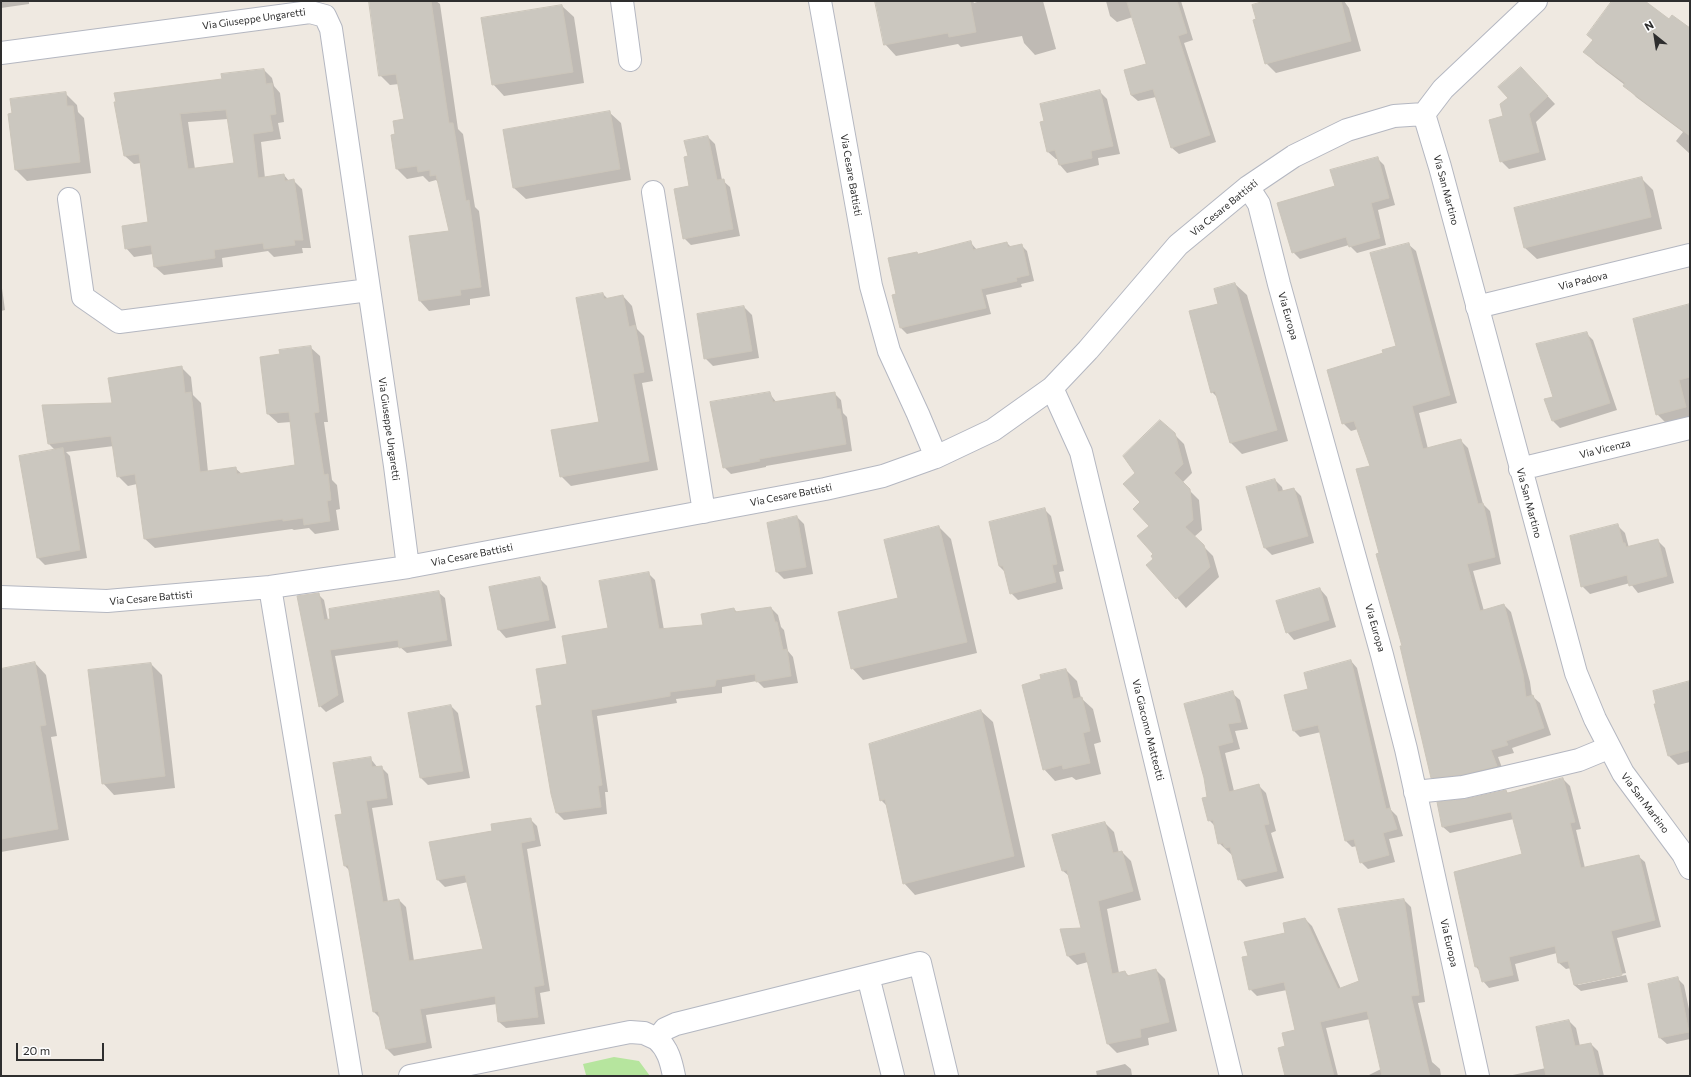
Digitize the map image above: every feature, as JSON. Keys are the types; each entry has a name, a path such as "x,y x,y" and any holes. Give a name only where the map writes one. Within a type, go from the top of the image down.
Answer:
{"street":[{"path":"622,1 630,60"},
{"name":"Via Cesare Battisti","path":"820,1 871,286 889,351 936,457"},
{"path":"1424,114 1443,89 1536,1"},
{"name":"Via Giuseppe Ungaretti","path":"1,53 310,12 325,16 330,29 408,567"},
{"name":"Via Cesare Battisti","path":"1,597 107,602 270,588 408,567 825,489 883,476 936,457 993,430 1052,388 1088,350 1178,245 1248,187 1294,156 1347,130 1394,116 1424,114"},
{"name":"Via San Martino","path":"1424,114 1440,167 1520,470 1576,673 1608,748 1623,773 1688,858"},
{"name":"Via Europa","path":"1248,187 1259,204 1279,284 1382,655 1415,792 1478,1076"},
{"path":"653,192 704,512"},
{"path":"69,199 82,297 119,322 369,290"},
{"name":"Via Padova","path":"1477,307 1690,255"},
{"name":"Via Giacomo Matteotti","path":"1052,388 1081,452 1231,1076"},
{"name":"Via Vicenza","path":"1520,470 1690,428"},
{"path":"270,588 351,1076"},
{"path":"1415,792 1463,786 1530,772 1579,760 1608,748"},
{"path":"657,1039 665,1029 676,1024 920,963 947,1076"},
{"path":"868,976 893,1076"},
{"path":"410,1076 630,1032 644,1033 657,1039 664,1045 669,1055 674,1076"}],"green space":[{"path":"614,1057 639,1061 650,1076 584,1076 586,1075 583,1064"}],"building":[{"path":"369,1 431,1 449,123 453,123 466,201 469,200 481,287 460,290 461,295 419,301 409,236 449,231 436,175 430,176 430,170 418,172 417,166 396,169 391,135 395,134 393,121 404,119 396,74 379,76"},
{"path":"875,1 970,1 976,32 949,37 948,33 884,45"},
{"path":"1127,1 1177,1 1187,33 1178,36 1210,135 1171,148 1153,89 1131,95 1124,70 1146,64"},
{"path":"1265,1 1341,1 1351,41 1265,64 1253,20 1256,19 1252,5"},
{"path":"1612,1 1645,1 1669,19 1672,15 1690,28 1690,136 1623,86 1625,83 1583,52 1593,40 1587,35"},
{"path":"562,5 573,72 492,85 481,18"},
{"path":"1521,67 1548,96 1529,114 1539,152 1500,162 1489,120 1503,116 1500,104 1508,98 1498,87"},
{"path":"264,69 266,84 272,83 276,114 270,115 273,131 253,134 258,178 284,174 285,181 294,179 303,240 294,240 295,245 264,249 263,243 214,250 215,258 154,267 151,245 125,249 122,226 148,222 139,154 124,156 114,102 116,102 114,93 222,79 221,74","holes":["226,110 234,163 188,169 180,114"]},
{"path":"1100,90 1113,146 1091,151 1092,158 1059,165 1055,150 1047,152 1040,122 1044,121 1040,104"},
{"path":"66,92 67,106 73,106 80,162 15,170 8,114 12,113 10,99"},
{"path":"610,111 620,169 513,188 503,130"},
{"path":"708,136 717,180 724,179 733,229 683,239 674,189 689,186 684,157 688,156 684,141"},
{"path":"1378,157 1389,198 1371,203 1380,238 1349,247 1346,237 1292,253 1277,203 1335,186 1330,170"},
{"path":"1642,177 1651,217 1524,248 1514,208"},
{"path":"971,241 973,250 1007,242 1008,247 1022,244 1029,275 1016,278 1017,281 981,289 986,308 900,328 892,295 896,294 888,258 917,252 918,254"},
{"path":"1409,243 1450,395 1412,406 1423,449 1461,439 1478,504 1483,503 1495,557 1467,564 1480,611 1504,604 1523,674 1526,697 1533,695 1544,728 1506,741 1508,745 1491,750 1497,766 1461,775 1431,778 1400,646 1402,646 1376,554 1379,553 1356,469 1370,466 1354,421 1342,424 1327,370 1383,353 1382,350 1396,346 1370,253"},
{"path":"1235,283 1277,430 1230,443 1215,391 1211,393 1189,311 1218,304 1214,289"},
{"path":"603,293 604,299 623,295 629,327 635,325 644,372 633,374 649,461 560,477 551,430 599,422 576,298"},
{"path":"1690,304 1690,377 1679,380 1686,407 1656,415 1633,319"},
{"path":"744,306 752,351 704,359 697,314"},
{"path":"1587,332 1610,403 1552,421 1544,399 1553,397 1536,344"},
{"path":"311,346 319,412 314,413 324,475 328,474 331,500 327,501 330,521 304,525 303,518 283,521 283,519 144,539 135,474 117,477 111,436 48,444 42,405 112,403 108,378 182,366 185,393 191,392 200,472 236,467 237,474 295,465 289,412 267,414 260,357 280,354 279,350"},
{"path":"770,392 773,402 835,392 837,409 840,409 846,444 759,459 760,461 723,468 710,402"},
{"path":"1160,420 1175,433 1183,464 1174,473 1190,489 1193,520 1185,527 1204,545 1210,567 1176,599 1146,565 1153,559 1151,556 1153,554 1137,536 1149,526 1133,509 1140,502 1123,484 1135,473 1123,456"},
{"path":"63,448 80,550 37,558 19,456"},
{"path":"1275,479 1278,492 1294,488 1308,536 1264,548 1246,487"},
{"path":"1045,508 1057,564 1052,565 1056,582 1010,594 1003,566 999,566 989,522"},
{"path":"797,516 806,567 776,572 767,523"},
{"path":"1618,524 1623,543 1625,543 1626,547 1658,539 1667,576 1629,586 1627,575 1581,587 1570,536"},
{"path":"939,526 967,642 851,669 838,612 898,598 884,540"},
{"path":"649,572 659,629 703,625 701,614 734,608 735,612 771,607 775,622 777,622 783,650 787,649 791,676 756,682 755,674 716,680 715,686 670,692 670,696 591,710 602,785 598,786 601,807 556,813 551,794 536,706 542,705 536,669 567,664 562,636 608,628 599,581"},
{"path":"540,577 549,620 498,630 489,587"},
{"path":"1320,588 1329,620 1286,633 1276,601"},
{"path":"439,591 447,640 399,648 398,640 330,650 338,695 319,707 297,596 319,593 324,620 330,619 329,609"},
{"path":"1351,660 1386,809 1390,808 1397,829 1383,833 1389,855 1360,863 1354,839 1345,841 1318,725 1293,731 1284,695 1308,689 1304,673"},
{"path":"35,662 46,725 40,726 58,829 1,839 1,669"},
{"path":"151,663 165,776 102,784 88,670"},
{"path":"1066,669 1073,699 1082,697 1090,731 1083,733 1090,763 1063,769 1062,765 1043,770 1022,685 1041,679 1040,675"},
{"path":"1690,681 1690,750 1668,756 1654,704 1656,704 1653,691"},
{"path":"1233,691 1241,722 1228,724 1233,742 1218,746 1229,792 1259,784 1269,824 1264,825 1277,871 1238,880 1230,847 1225,848 1223,843 1218,844 1213,820 1208,821 1202,798 1207,797 1204,778 1184,704"},
{"path":"451,705 463,771 420,778 408,713"},
{"path":"981,710 1014,856 903,884 885,799 880,801 869,744"},
{"path":"371,757 372,767 382,766 387,798 366,801 383,902 399,899 409,961 483,949 465,875 437,880 429,842 492,831 491,824 531,818 535,840 521,843 544,985 534,987 538,1017 498,1022 495,996 420,1009 426,1042 386,1049 378,1011 373,1012 348,865 344,866 335,815 342,814 333,763"},
{"path":"1563,778 1575,822 1570,823 1581,868 1639,855 1655,920 1611,931 1622,975 1574,985 1568,961 1558,963 1555,946 1509,957 1513,975 1482,982 1478,966 1475,967 1454,872 1522,854 1511,812 1442,827 1437,802 1466,799 1506,790 1507,793"},
{"path":"1105,822 1113,853 1122,851 1133,891 1098,901 1112,974 1125,971 1127,976 1156,969 1169,1022 1140,1029 1141,1037 1107,1044 1085,952 1067,956 1060,929 1081,928 1067,870 1062,871 1052,835"},
{"path":"1404,899 1419,995 1411,996 1430,1076 1382,1076 1367,1011 1320,1022 1334,1076 1285,1076 1278,1048 1285,1046 1282,1033 1295,1030 1284,982 1249,990 1242,957 1248,956 1244,942 1285,933 1283,923 1305,918 1338,989 1359,981 1338,909"},
{"path":"1678,977 1689,1032 1659,1038 1648,984"},
{"path":"1569,1020 1575,1046 1591,1043 1599,1076 1546,1076 1536,1027"}]}
